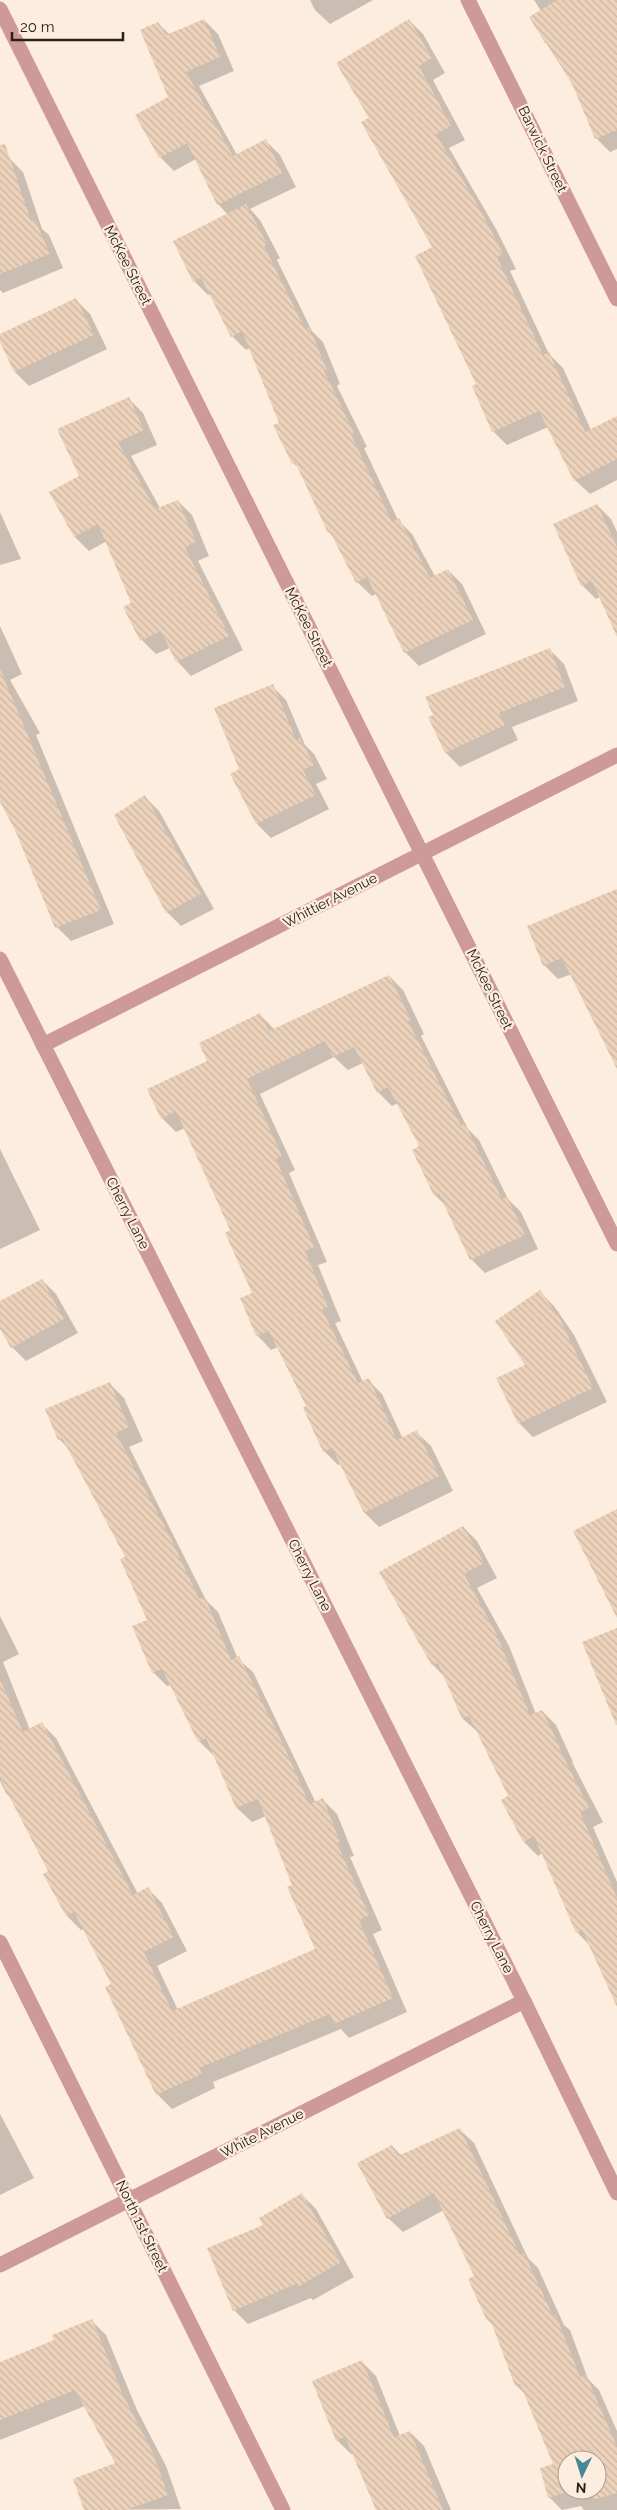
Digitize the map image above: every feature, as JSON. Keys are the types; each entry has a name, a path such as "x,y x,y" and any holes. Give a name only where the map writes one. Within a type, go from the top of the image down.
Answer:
{"street":[{"name":"Barwick Street","path":"468,0 617,298"},
{"name":"McKee Street","path":"0,9 617,1244"},
{"name":"Whittier Avenue","path":"43,1045 617,755"},
{"name":"Cherry Lane","path":"0,959 524,2001 617,2193"},
{"name":"North 1st Street","path":"0,1942 283,2510"},
{"name":"White Avenue","path":"0,2265 524,2001"}],"building":[{"path":"557,0 617,0 617,130 595,139 573,86 547,42 545,43 529,17"},
{"path":"204,19 220,57 186,72 233,156 266,139 282,173 217,205 187,143 159,158 135,115 168,97 140,30 158,22 166,35"},
{"path":"409,19 432,58 419,66 451,126 436,134 482,213 503,254 497,257 543,355 549,352 585,432 617,416 617,459 574,481 539,411 492,432 472,386 476,384 415,256 432,247 361,122 369,118 336,63"},
{"path":"5,144 31,221 35,220 50,254 0,274 0,145"},
{"path":"246,204 267,244 264,246 305,329 309,327 327,370 324,371 354,433 351,434 392,522 399,518 430,578 448,569 473,620 404,653 367,577 356,583 330,532 328,533 295,462 292,464 273,425 279,423 242,331 231,337 201,278 193,282 173,241"},
{"path":"76,298 94,335 14,372 0,342 0,334"},
{"path":"129,397 144,430 118,442 155,509 178,500 196,542 185,547 229,636 176,662 161,631 140,641 123,607 131,603 98,524 74,537 49,492 79,476 57,429"},
{"path":"597,504 617,547 617,637 592,581 581,586 553,524"},
{"path":"550,648 565,687 499,713 505,725 445,753 428,717 433,715 425,697"},
{"path":"0,669 101,910 55,928 15,830 0,802"},
{"path":"273,684 296,740 300,738 314,765 303,770 316,795 256,824 230,774 239,769 214,708"},
{"path":"145,795 201,894 166,913 114,815"},
{"path":"617,889 617,1069 562,958 543,966 527,926"},
{"path":"389,975 411,1020 408,1021 461,1126 465,1124 502,1199 507,1197 525,1235 470,1260 439,1194 434,1196 412,1150 419,1146 388,1087 377,1093 354,1047 333,1057 325,1041 247,1079 282,1156 276,1159 314,1247 305,1251 328,1307 322,1309 358,1383 369,1378 397,1440 417,1430 439,1476 364,1513 332,1448 323,1452 303,1408 306,1406 269,1331 256,1336 240,1298 252,1293 225,1233 230,1230 176,1111 161,1119 147,1089 207,1061 199,1043 260,1013 269,1031"},
{"path":"42,1279 64,1319 11,1348 0,1329 0,1301"},
{"path":"540,1290 560,1319 593,1388 518,1424 496,1378 525,1365 495,1321"},
{"path":"110,1382 129,1427 116,1433 172,1541 199,1599 205,1597 231,1660 239,1656 285,1748 309,1804 323,1798 340,1842 337,1843 369,1915 359,1920 393,1998 334,2024 330,2014 199,2068 202,2074 156,2095 105,1987 111,1984 74,1912 66,1916 43,1874 48,1871 0,1779 0,1679 23,1732 42,1722 133,1895 148,1887 174,1937 144,1952 172,2011 315,1949 287,1887 292,1885 258,1799 236,1808 206,1738 198,1742 162,1669 152,1673 132,1626 147,1620 120,1559 125,1557 62,1438 58,1440 45,1409"},
{"path":"617,1509 617,1618 573,1531"},
{"path":"463,1526 484,1563 464,1574 495,1631 530,1715 542,1710 589,1808 580,1812 617,1898 617,2007 582,1930 576,1933 534,1836 523,1842 501,1800 508,1796 469,1716 462,1719 438,1663 432,1666 379,1572"},
{"path":"617,1628 617,1725 616,1725 582,1642"},
{"path":"460,2128 520,2255 524,2253 553,2316 556,2315 580,2377 586,2375 617,2447 617,2493 607,2496 607,2450 557,2450 557,2495 548,2498 540,2468 553,2464 520,2384 515,2386 490,2319 487,2321 468,2279 474,2276 434,2193 387,2219 357,2163 392,2145 398,2156"},
{"path":"302,2193 341,2262 298,2287 296,2284 233,2311 207,2248 263,2225 259,2218"},
{"path":"92,2319 123,2395 152,2451 168,2495 126,2510 84,2510 73,2479 115,2463 75,2390 0,2420 0,2362 54,2340 52,2335"},
{"path":"362,2360 394,2437 410,2431 443,2510 376,2510 345,2437 336,2441 312,2381"}]}
